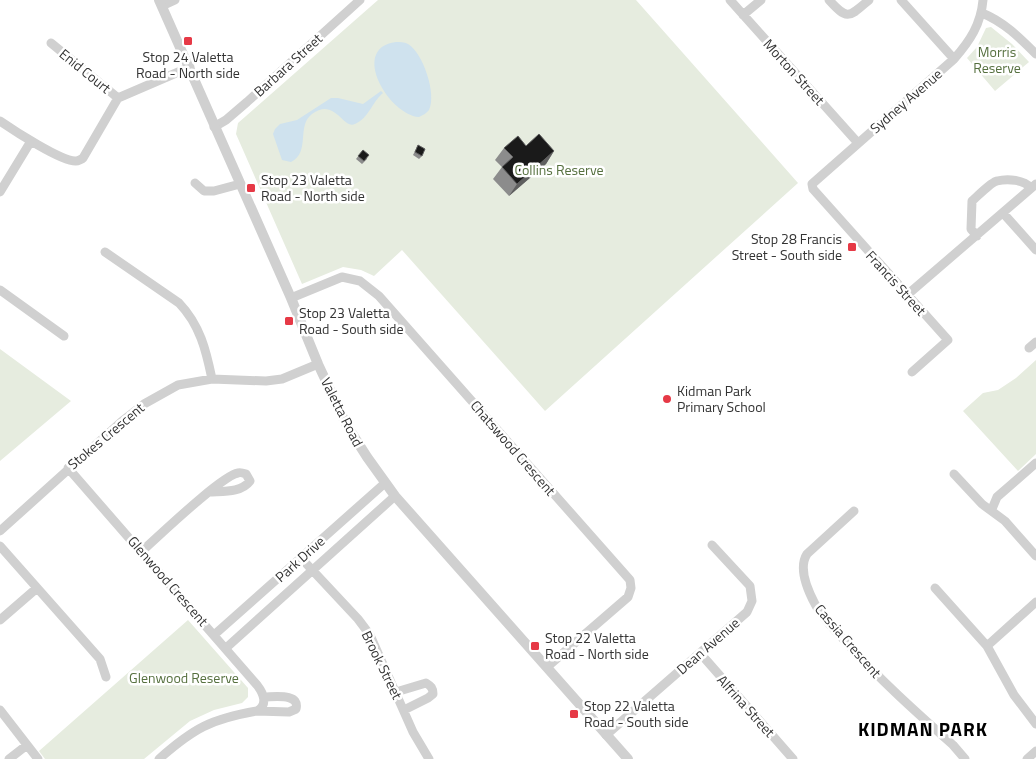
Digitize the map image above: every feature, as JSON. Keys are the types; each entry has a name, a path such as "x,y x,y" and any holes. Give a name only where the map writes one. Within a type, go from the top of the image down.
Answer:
{"street":[{"path":"160,3 175,0"},
{"name":"Barbara Street","path":"214,127 240,108 360,0"},
{"name":"Morton Street","path":"730,0 858,143"},
{"path":"743,15 760,0"},
{"path":"830,0 841,13 847,15 855,12 869,0"},
{"path":"902,0 954,59"},
{"name":"Sydney Avenue","path":"813,189 812,184 815,181 954,59 970,39 978,25 983,0"},
{"name":"Valetta Road","path":"160,3 190,67 214,127 291,298 318,364 346,424 367,458 395,496 628,759"},
{"path":"982,12 998,20 1036,54"},
{"name":"Enid Court","path":"51,43 118,98"},
{"path":"0,121 31,141 70,160 77,161 83,158 118,98 190,67"},
{"path":"0,192 31,141"},
{"path":"908,295 977,236 1034,186 1020,181 996,181 972,201 971,229 977,236"},
{"path":"195,183 204,191 214,191 240,184"},
{"name":"Francis Street","path":"813,189 948,340 912,372"},
{"path":"1003,213 1036,250"},
{"path":"105,252 179,302 189,313 205,346 212,379"},
{"name":"Chatswood Crescent","path":"291,298 342,278 360,281 379,296 630,580 631,588 628,596 547,667"},
{"path":"0,290 64,336"},
{"name":"Stokes Crescent","path":"0,531 120,422 144,404 178,385 212,379 266,381 282,379 318,364"},
{"path":"992,509 997,497 1036,463"},
{"name":"Glenwood Crescent","path":"68,468 258,685 264,696"},
{"path":"954,474 982,504 992,509 1005,521 1036,556"},
{"name":"Park Drive","path":"214,635 385,483"},
{"path":"142,551 210,492"},
{"name":"Park Drive","path":"226,648 395,496"},
{"name":"Cassia Crescent","path":"854,511 807,554 802,561 802,570 815,604 872,670 953,745 965,759"},
{"name":"Dean Avenue","path":"606,735 746,612 752,601 750,586 712,545"},
{"path":"0,546 100,659 106,677"},
{"name":"Brook Street","path":"301,558 358,619 370,635 426,758"},
{"path":"0,620 37,588"},
{"path":"935,588 987,646 1014,695 1036,724"},
{"path":"987,646 1036,602"},
{"name":"Alfrina Street","path":"700,653 793,759"},
{"path":"396,692 426,683 433,690 433,694 428,698 404,710"},
{"path":"159,759 192,732 213,721 257,711 289,712 296,709 297,703 291,698 264,696 264,703 261,709 257,711"},
{"path":"0,710 38,759"},
{"path":"9,759 27,746"},
{"path":"1027,759 1036,751"}],"green space":[{"name":"Collins Reserve","path":"378,0 636,0 798,183 545,411 402,250 374,276 361,270 343,267 302,284 236,134 238,123"},
{"name":"Morris Reserve","path":"991,27 1012,44 1029,62 995,91 967,58 977,47 986,28"},
{"path":"0,349 71,401 0,461"},
{"path":"1036,360 1036,454 1018,471 963,411 983,393 998,390 1016,378"},
{"name":"Glenwood Reserve","path":"188,620 248,688 248,697 242,703 214,710 190,721 144,759 45,759 39,751"}],"water":[{"path":"396,42 406,43 414,49 427,74 430,84 431,103 429,110 419,117 407,113 386,94 375,68 376,56 382,47"},
{"path":"381,91 383,93 364,118 355,124 346,123 333,111 327,109 312,114 307,119 302,146 297,158 291,162 282,160 273,134 280,124 297,120 331,98 363,104"}],"building":[{"path":"539,134 554,151 517,184 502,167 513,157 504,148 518,136 526,146"},
{"path":"418,145 425,149 422,156 415,152"},
{"path":"363,150 369,155 364,161 358,156"}],"place":[{"name":"Stop 24 Valetta Road - North side","path":"188,41"},
{"name":"Stop 23 Valetta Road - North side","path":"251,188"},
{"name":"Stop 28 Francis Street - South side","path":"852,247"},
{"name":"Stop 23 Valetta Road - South side","path":"289,321"},
{"name":"Kidman Park Primary School","path":"667,399"},
{"name":"Stop 22 Valetta Road - North side","path":"535,646"},
{"name":"Stop 22 Valetta Road - South side","path":"574,714"}],"district":[{"name":"KIDMAN PARK","path":"923,729"}]}
